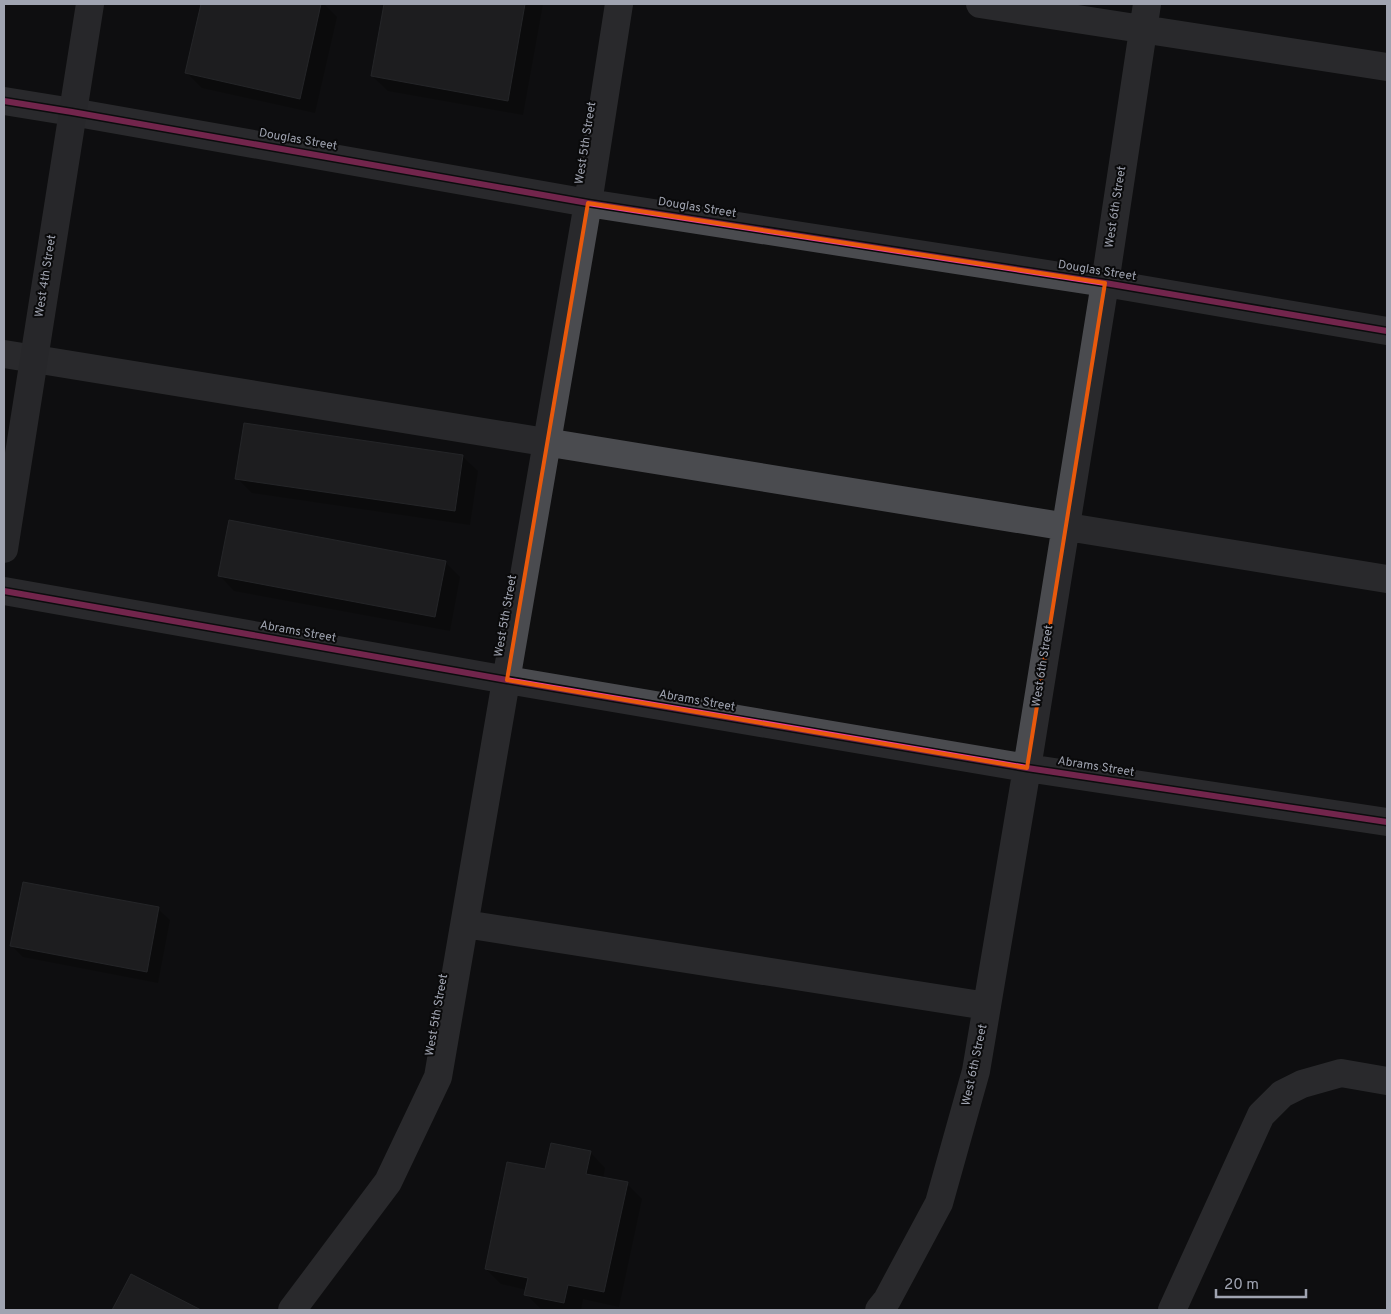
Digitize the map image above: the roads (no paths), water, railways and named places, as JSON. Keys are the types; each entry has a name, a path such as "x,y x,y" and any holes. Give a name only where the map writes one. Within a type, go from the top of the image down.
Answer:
{"main road":[{"name":"West 4th Street","path":"4,549 90,4"}],"street":[{"name":"West 5th Street","path":"292,1310 388,1182 438,1077 588,202 619,4"},
{"path":"980,4 1145,16 1387,67"},
{"name":"West 6th Street","path":"879,1310 887,1300 939,1203 976,1071 1105,283 1145,16"},
{"name":"Douglas Street","path":"4,101 588,202 1105,283 1387,331"},
{"path":"4,354 1387,578"},
{"name":"Abrams Street","path":"4,591 507,680 1027,768 1387,822"},
{"path":"465,924 987,1006"},
{"path":"1172,1310 1261,1115 1282,1094 1302,1084 1341,1073 1387,1080"}]}
